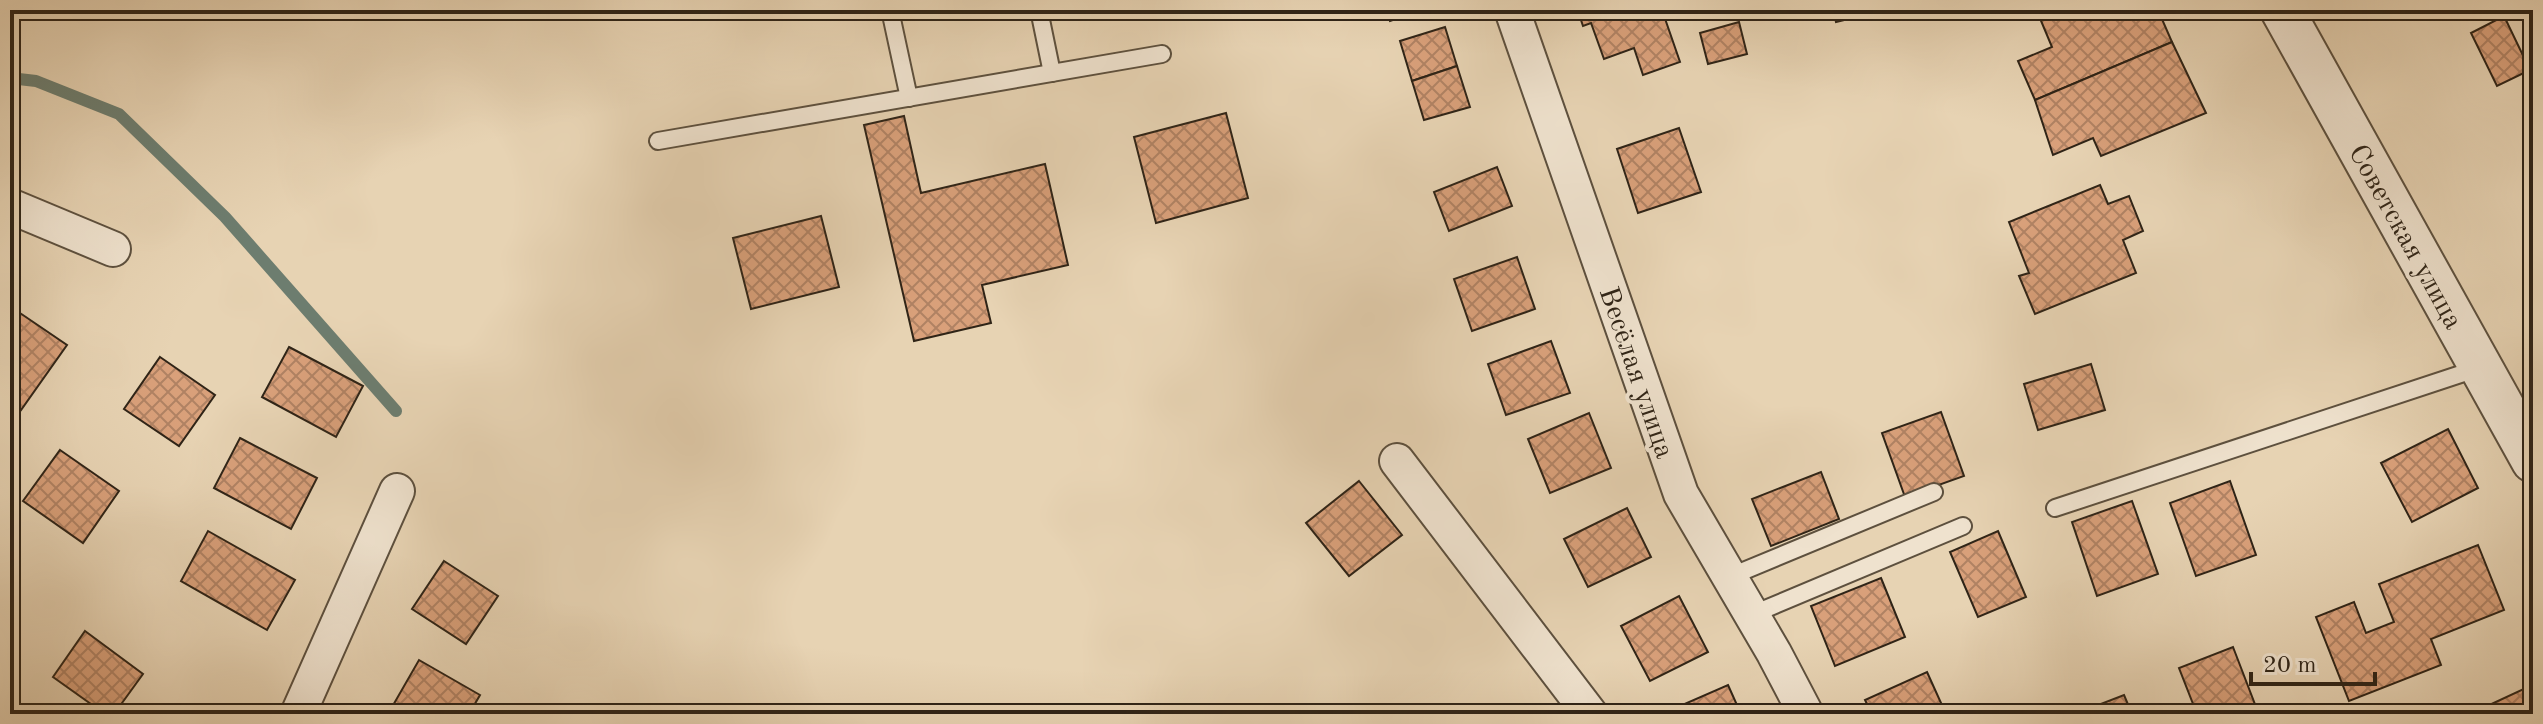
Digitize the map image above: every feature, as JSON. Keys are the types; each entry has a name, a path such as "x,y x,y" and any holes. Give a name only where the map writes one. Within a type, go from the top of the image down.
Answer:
{"street":[{"name":"Весёлая улица","path":"1512,10 1681,494 1806,714"},
{"name":"Советская улица","path":"2282,10 2533,461"},
{"path":"10,206 113,249"},
{"path":"1397,461 1590,714"},
{"path":"298,714 397,491"}],"lane":[{"path":"890,10 909,98"},
{"path":"1039,10 1052,73"},
{"path":"658,141 1162,54"},
{"path":"2055,508 2479,368"},
{"path":"1729,577 1934,492"},
{"path":"1751,615 1963,526"}],"building":[{"path":"1386,10 1422,10 1390,21"},
{"path":"1590,10 1662,10 1680,62 1643,75 1634,48 1604,59 1591,23 1583,26 1579,14"},
{"path":"1833,10 1885,10 1836,22"},
{"path":"2052,10 2105,10 2110,20 2133,10 2158,10 2172,42 2035,100 2018,61 2052,47 2039,16"},
{"path":"2504,16 2530,70 2497,86 2471,33"},
{"path":"1739,22 1747,54 1708,64 1700,33"},
{"path":"1445,27 1457,66 1412,81 1400,41"},
{"path":"2172,42 2206,113 2101,156 2093,138 2053,155 2035,100"},
{"path":"1457,66 1470,107 1424,120 1412,81"},
{"path":"1226,113 1248,198 1156,223 1134,137"},
{"path":"904,116 921,193 1045,164 1068,265 982,285 991,323 914,341 864,125"},
{"path":"1679,128 1701,192 1638,213 1617,149"},
{"path":"1497,167 1512,206 1449,231 1434,192"},
{"path":"2100,185 2108,204 2129,196 2143,231 2123,240 2136,273 2035,314 2019,276 2029,273 2009,222"},
{"path":"821,216 839,287 751,309 733,238"},
{"path":"1517,257 1535,309 1472,331 1454,279"},
{"path":"17,311 67,345 21,410 10,402 10,321"},
{"path":"1551,341 1570,393 1506,415 1488,364"},
{"path":"289,347 363,386 336,437 262,397"},
{"path":"160,357 215,395 179,446 124,409"},
{"path":"2091,364 2105,410 2038,430 2024,384"},
{"path":"1941,412 1964,476 1905,497 1882,433"},
{"path":"1589,413 1611,468 1550,493 1528,439"},
{"path":"2448,429 2478,488 2412,522 2381,463"},
{"path":"240,438 317,478 291,529 214,488"},
{"path":"60,450 119,491 83,543 23,501"},
{"path":"1821,472 1839,519 1771,546 1752,499"},
{"path":"1359,481 1402,535 1349,576 1306,523"},
{"path":"2230,481 2256,555 2196,576 2170,503"},
{"path":"2132,501 2158,574 2097,596 2072,522"},
{"path":"1627,508 1651,557 1588,587 1564,539"},
{"path":"208,531 295,580 267,630 181,581"},
{"path":"1998,531 2026,597 1978,617 1950,552"},
{"path":"2478,545 2504,610 2431,639 2441,665 2349,701 2316,617 2354,602 2366,633 2394,622 2379,584"},
{"path":"444,561 498,596 466,644 412,609"},
{"path":"1881,578 1905,637 1835,666 1811,606"},
{"path":"1679,596 1708,652 1650,681 1621,626"},
{"path":"85,631 143,674 114,714 105,714 53,677"},
{"path":"2233,647 2256,707 2239,714 2197,714 2179,668"},
{"path":"419,660 480,695 469,714 388,714"},
{"path":"1927,672 1946,714 1872,714 1865,700"},
{"path":"1728,685 1741,714 1675,714 1673,709"},
{"path":"2530,686 2533,714 2470,714"},
{"path":"2124,695 2132,714 2075,714"},
{"path":"30,705 43,714 24,714"}],"waterway":[{"path":"10,78 36,81 119,114 225,217 396,411"}]}
